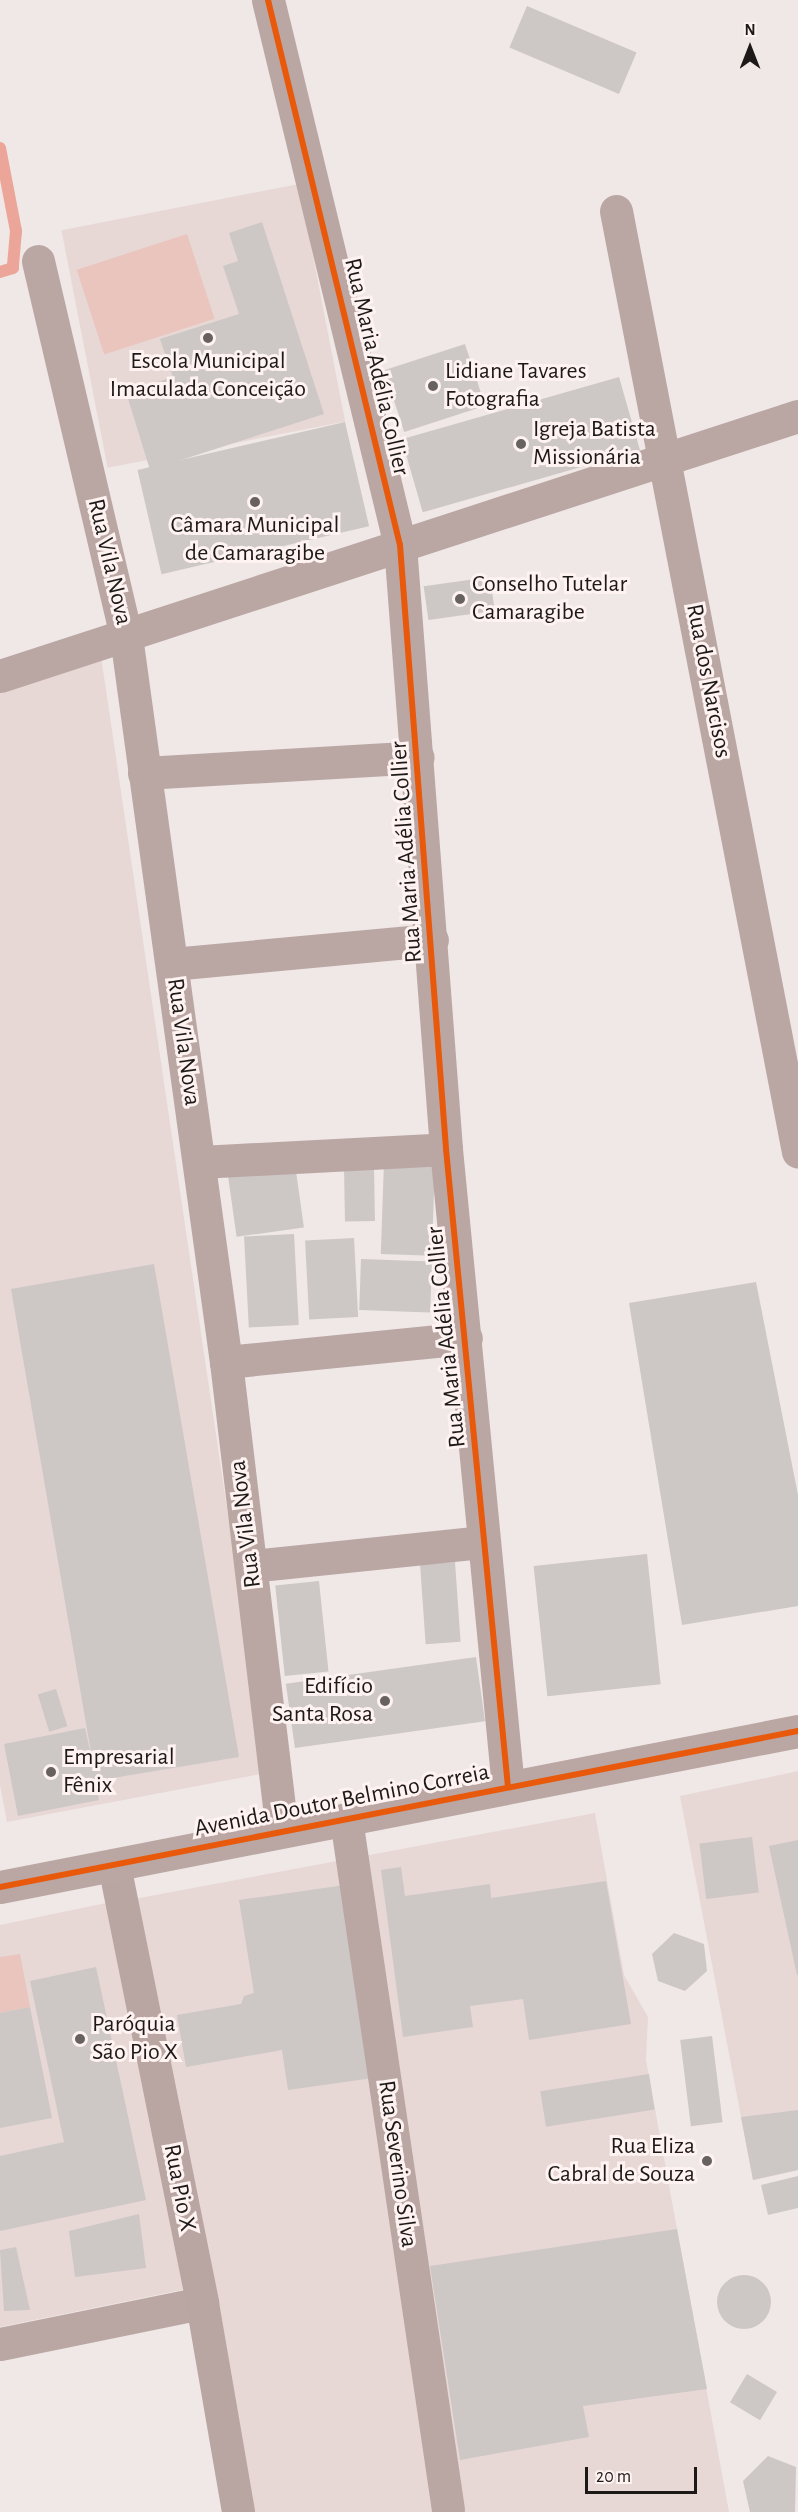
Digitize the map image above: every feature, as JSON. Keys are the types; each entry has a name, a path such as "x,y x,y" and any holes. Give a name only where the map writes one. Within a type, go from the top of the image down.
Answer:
{"main road":[{"name":"Avenida Doutor Belmino Correia","path":"0,1887 798,1731"}],"street":[{"name":"Rua Maria Adélia Collier","path":"268,0 400,545 432,940 446,1149 508,1786"},
{"name":"Rua dos Narcisos","path":"616,211 666,456 798,1152"},
{"name":"Rua Vila Nova","path":"38,261 126,636 200,1162 282,1832"},
{"path":"0,676 666,456 798,416"},
{"path":"144,773 418,757"},
{"path":"172,964 432,940"},
{"path":"200,1162 446,1149"},
{"path":"226,1362 466,1338"},
{"path":"251,1566 484,1542"},
{"name":"Rua Severino Silva","path":"346,1819 448,2510"},
{"name":"Rua Pio X","path":"114,1864 201,2303 238,2512"},
{"path":"0,2344 201,2303"}],"shaded area":[{"name":"Escola Municipal Imaculada Conceição","path":"299,184 345,422 108,468 61,230"},
{"path":"187,234 215,319 104,354 77,270"},
{"path":"101,656 266,1773 7,1822 0,1785 0,689"},
{"path":"798,1771 798,2170 753,2180 680,1796"},
{"path":"595,1813 624,1975 648,2017 646,2060 729,2512 252,2512 134,1899"},
{"path":"106,1903 186,2289 0,2327 0,1925"},
{"path":"20,1954 30,2007 0,2013 0,1957"}],"building":[{"path":"527,6 637,52 619,94 509,47"},
{"path":"262,222 324,414 150,470 126,392 173,377 160,339 239,314 223,266 238,261 229,233"},
{"name":"Lidiane Tavares Fotografia","path":"465,344 485,406 404,432 384,370"},
{"name":"Igreja Batista Missionária","path":"619,377 640,450 423,512 402,439"},
{"name":"Câmara Municipal de Camaragibe","path":"345,422 369,526 162,574 137,470"},
{"name":"Conselho Tutelar Camaragibe","path":"490,577 495,611 428,620 424,586"},
{"path":"384,1162 435,1164 432,1256 381,1254"},
{"path":"295,1164 304,1227 237,1237 228,1173"},
{"path":"374,1166 375,1221 345,1222 344,1167"},
{"path":"294,1234 299,1325 249,1327 244,1237"},
{"path":"354,1238 358,1317 309,1319 305,1241"},
{"path":"361,1259 432,1261 430,1312 359,1310"},
{"path":"154,1264 239,1757 95,1781 99,1800 18,1816 4,1744 85,1728 93,1764 11,1289"},
{"path":"756,1282 798,1495 798,1606 682,1625 629,1303"},
{"path":"647,1554 661,1684 547,1696 534,1566"},
{"path":"455,1562 461,1642 426,1644 420,1564"},
{"path":"319,1581 329,1672 285,1676 275,1586"},
{"name":"Edifício Santa Rosa","path":"476,1657 485,1721 295,1748 286,1684"},
{"path":"56,1689 67,1726 49,1732 38,1695"},
{"path":"752,1837 759,1893 706,1899 699,1843"},
{"path":"798,1840 798,1975 797,1975 769,1846"},
{"path":"401,1867 405,1896 490,1884 491,1898 606,1881 631,2024 529,2040 523,1999 470,2006 473,2027 403,2037 381,1870"},
{"path":"345,1885 373,2078 288,2090 282,2050 186,2067 177,2015 241,2004 244,1996 254,1993 239,1900"},
{"path":"674,1933 704,1944 707,1971 685,1991 658,1981 652,1954"},
{"name":"Paróquia São Pio X","path":"96,1967 146,2200 0,2231 0,2156 64,2142 30,1981"},
{"path":"30,2007 52,2118 0,2128 0,2013"},
{"path":"712,2036 723,2122 691,2126 680,2040"},
{"path":"649,2074 655,2110 546,2127 540,2091"},
{"path":"798,2110 798,2170 753,2180 741,2117"},
{"path":"798,2176 798,2208 768,2215 761,2185"},
{"path":"139,2214 146,2268 75,2277 69,2231"},
{"path":"677,2229 707,2389 583,2406 589,2437 460,2460 430,2266"},
{"path":"16,2247 30,2310 4,2311 0,2250"},
{"path":"744,2275 754,2277 763,2283 769,2292 771,2302 769,2312 763,2321 754,2327 744,2329 734,2327 725,2321 719,2312 717,2302 719,2292 725,2283 734,2277"},
{"path":"747,2374 777,2392 760,2420 730,2402"},
{"path":"768,2456 796,2467 795,2512 750,2512 743,2481"}],"waterway":[{"path":"0,148 16,231 13,268 0,272"}],"cycle path":[{"path":"268,0 400,545 446,1149 508,1787"},
{"path":"0,1887 798,1731"}],"place":[{"name":"Escola Municipal Imaculada Conceição","path":"208,338"},
{"name":"Lidiane Tavares Fotografia","path":"433,386"},
{"name":"Igreja Batista Missionária","path":"521,444"},
{"name":"Câmara Municipal de Camaragibe","path":"255,502"},
{"name":"Conselho Tutelar Camaragibe","path":"460,599"},
{"name":"Edifício Santa Rosa","path":"385,1701"},
{"name":"Empresarial Fênix","path":"51,1772"},
{"name":"Paróquia São Pio X","path":"80,2039"},
{"name":"Rua Eliza Cabral de Souza","path":"707,2161"}]}
